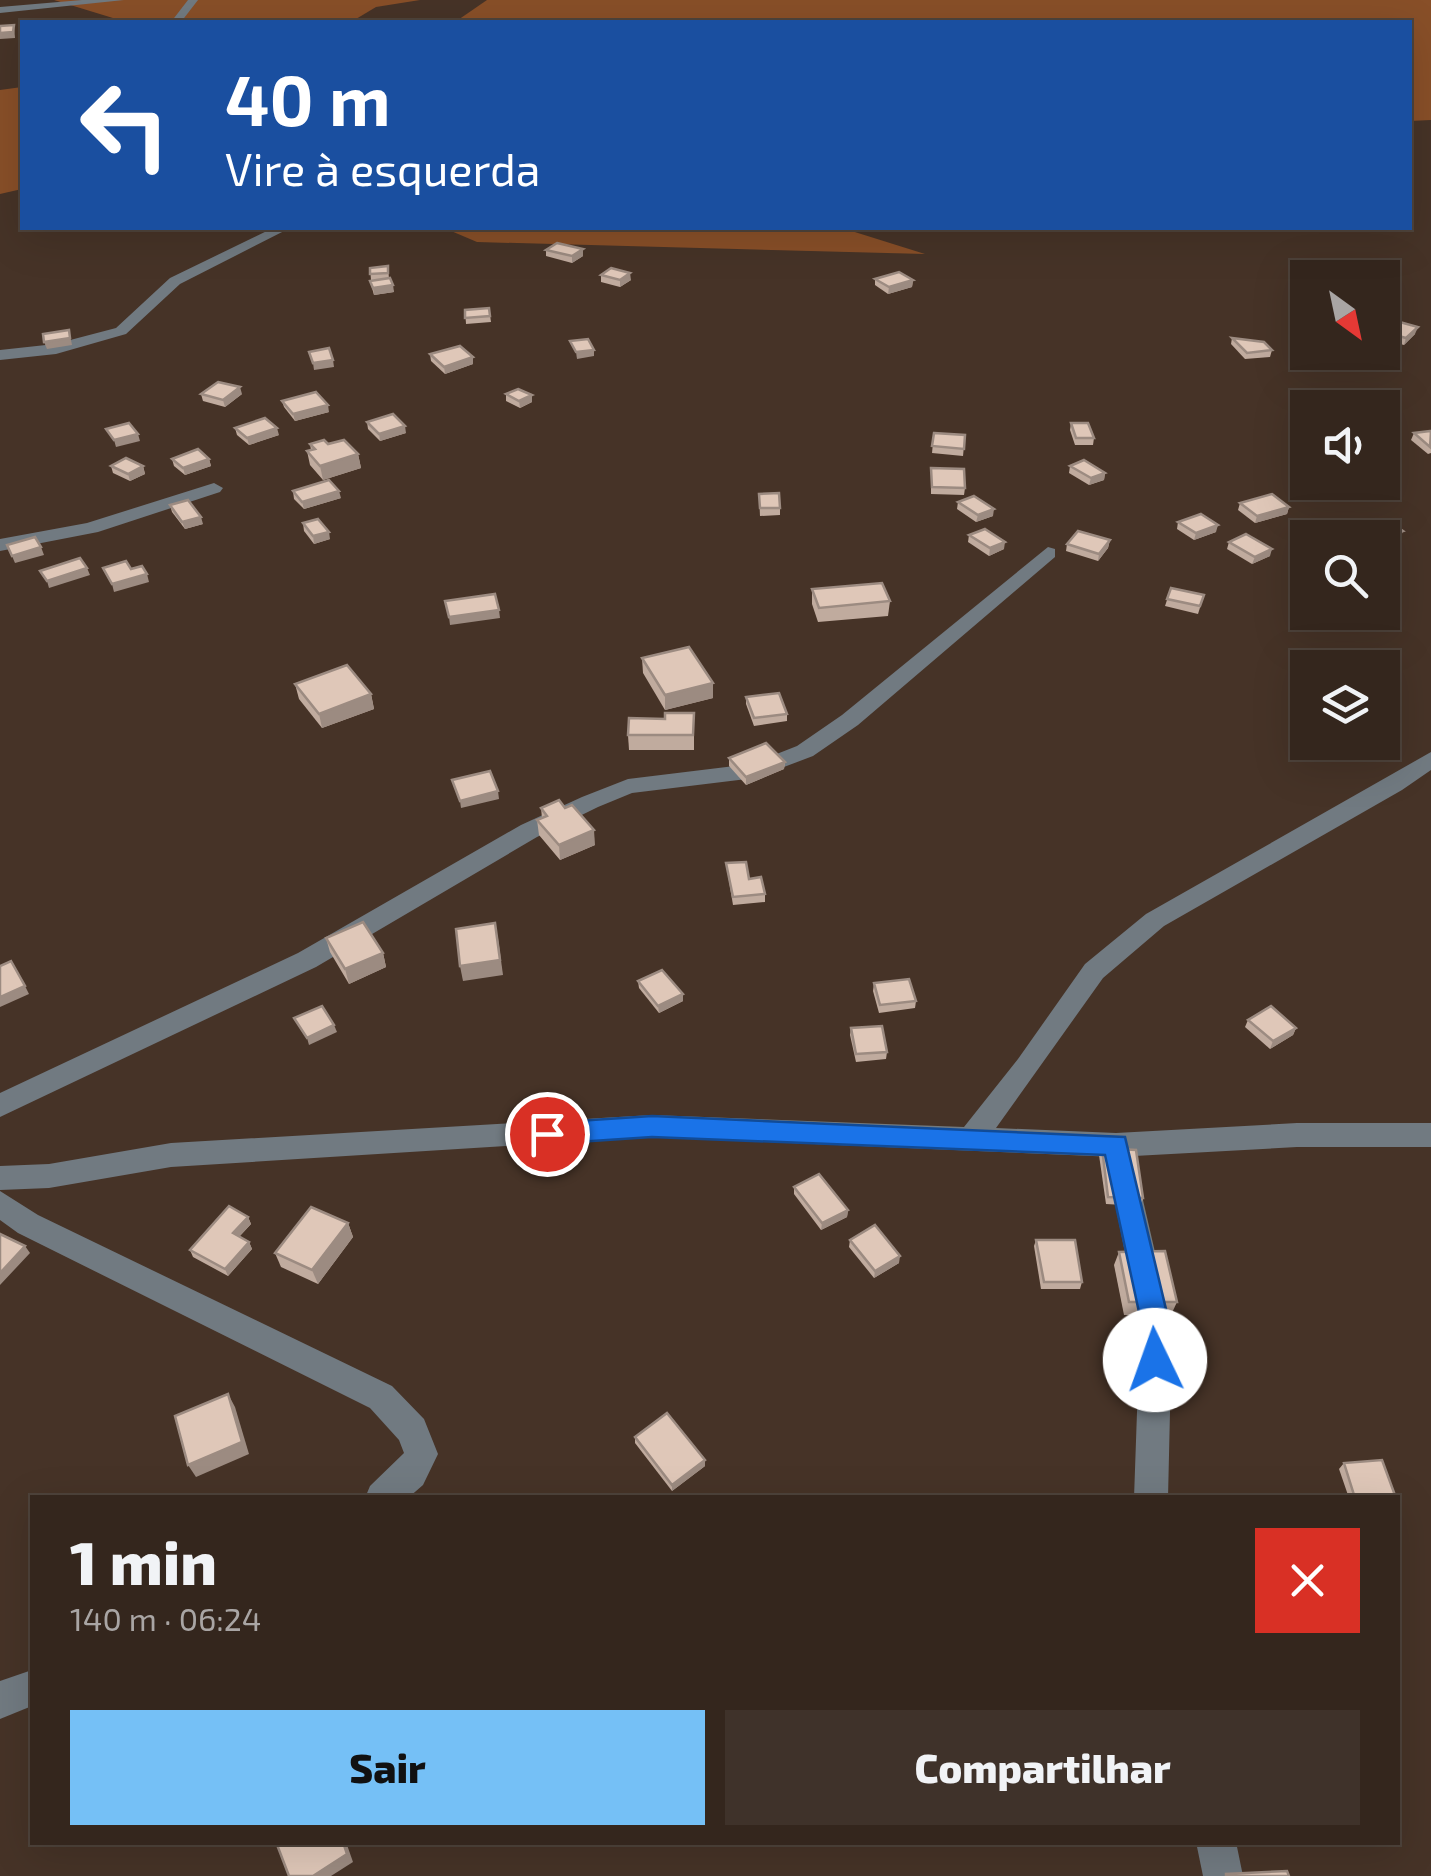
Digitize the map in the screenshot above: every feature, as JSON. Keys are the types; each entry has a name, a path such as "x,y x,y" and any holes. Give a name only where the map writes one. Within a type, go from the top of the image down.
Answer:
{"street":[{"path":"0,10 119,0"},
{"path":"178,20 193,0"},
{"path":"0,354 56,348 122,331 175,281 279,230"},
{"path":"0,545 92,528 214,488"},
{"path":"0,1106 307,960 530,831 590,802 628,786 754,771 805,751 850,720 1048,553"},
{"path":"971,1139 1028,1068 1094,971 1155,920 1394,785 1431,759"},
{"path":"0,1178 48,1176 171,1155 652,1126 1116,1145 1297,1135 1431,1135"},
{"path":"1116,1145 1156,1326 1151,1495"},
{"path":"0,1203 28,1224 382,1398 412,1430 421,1454 411,1473 385,1495"},
{"path":"0,1700 30,1689"},
{"path":"1217,1845 1223,1876"}],"shaded area":[{"path":"54,0 420,0 376,7 354,20 119,20"},
{"path":"487,0 1431,0 1431,120 1412,121 1412,20 458,20"},
{"path":"20,87 20,189 0,194 0,90"},
{"path":"449,230 848,230 925,254 477,242"}],"building":[{"path":"14,25 13,32 0,33 0,26"},
{"path":"557,243 583,249 572,256 546,250"},
{"path":"388,266 388,273 370,274 370,268"},
{"path":"611,268 630,273 620,280 601,275"},
{"path":"899,272 913,280 889,287 875,279"},
{"path":"390,278 393,285 373,288 370,281"},
{"path":"489,308 490,316 465,318 465,310"},
{"path":"1400,322 1418,327 1406,338 1400,336"},
{"path":"69,330 70,338 44,342 43,334"},
{"path":"1232,338 1264,342 1272,350 1247,353"},
{"path":"588,339 594,350 576,352 570,341"},
{"path":"460,346 473,357 444,367 430,354"},
{"path":"329,348 333,360 313,363 309,352"},
{"path":"218,382 240,387 223,400 201,394"},
{"path":"518,389 532,395 519,401 506,394"},
{"path":"316,392 328,405 293,414 282,401"},
{"path":"393,414 405,426 379,434 367,422"},
{"path":"265,418 277,428 247,438 235,428"},
{"path":"129,423 138,434 114,440 106,429"},
{"path":"1071,423 1088,423 1094,438 1076,438"},
{"path":"1430,431 1430,447 1414,433"},
{"path":"934,433 965,435 964,449 932,446"},
{"path":"324,440 328,444 344,440 358,454 320,466 307,451 315,449 310,444"},
{"path":"198,449 209,459 183,468 172,459"},
{"path":"126,458 143,466 128,474 111,466"},
{"path":"1084,460 1105,473 1091,478 1070,466"},
{"path":"931,468 964,469 965,488 932,487"},
{"path":"329,480 339,491 302,502 293,491"},
{"path":"779,493 780,508 760,508 759,494"},
{"path":"1272,494 1289,507 1257,516 1240,503"},
{"path":"974,496 994,509 978,515 958,502"},
{"path":"188,500 201,517 182,522 170,505"},
{"path":"1201,514 1218,525 1196,533 1178,522"},
{"path":"318,519 329,532 313,536 303,523"},
{"path":"985,529 1005,542 990,548 969,535"},
{"path":"1078,531 1110,540 1099,554 1067,544"},
{"path":"1246,534 1272,549 1255,557 1229,542"},
{"path":"35,537 41,547 12,556 7,545"},
{"path":"80,558 87,568 47,581 40,571"},
{"path":"126,561 131,569 142,566 147,574 112,584 103,568"},
{"path":"882,583 890,601 819,608 812,589"},
{"path":"1171,588 1204,595 1200,606 1167,599"},
{"path":"495,594 499,610 449,617 445,601"},
{"path":"689,647 713,683 665,695 642,658"},
{"path":"347,665 371,694 319,714 295,684"},
{"path":"779,693 787,714 754,718 746,697"},
{"path":"665,713 694,713 693,735 628,735 629,718 665,719"},
{"path":"766,743 785,762 746,777 729,758"},
{"path":"490,771 498,791 460,801 452,780"},
{"path":"559,800 565,808 572,805 594,830 559,845 537,820 547,816 541,808"},
{"path":"746,862 749,879 761,877 765,894 733,897 726,863"},
{"path":"363,922 383,953 345,969 326,938"},
{"path":"495,923 500,960 460,966 456,929"},
{"path":"11,961 25,986 0,997 0,966"},
{"path":"662,970 683,994 658,1006 638,981"},
{"path":"909,979 916,1001 880,1005 874,983"},
{"path":"322,1006 334,1025 307,1038 294,1018"},
{"path":"1271,1006 1296,1028 1273,1041 1248,1020"},
{"path":"882,1026 887,1052 856,1054 851,1028"},
{"path":"1102,1148 1136,1150 1143,1198 1108,1197"},
{"path":"819,1174 848,1210 822,1223 794,1187"},
{"path":"229,1206 248,1217 233,1233 249,1242 225,1269 190,1250"},
{"path":"311,1207 348,1223 312,1270 275,1253"},
{"path":"875,1225 900,1256 875,1271 850,1240"},
{"path":"0,1234 25,1246 0,1273"},
{"path":"1036,1240 1075,1240 1082,1282 1044,1282"},
{"path":"1165,1251 1177,1302 1129,1302 1119,1252"},
{"path":"228,1394 242,1442 188,1465 175,1416"},
{"path":"667,1413 705,1460 672,1485 635,1437"},
{"path":"1382,1460 1395,1495 1354,1495 1344,1463"},
{"path":"277,1845 344,1845 347,1854 313,1876 289,1876"},
{"path":"1287,1871 1289,1876 1226,1876 1226,1874"}],"route":[{"path":"547,1134 652,1126 1116,1145 1156,1326 1155,1360"}]}
